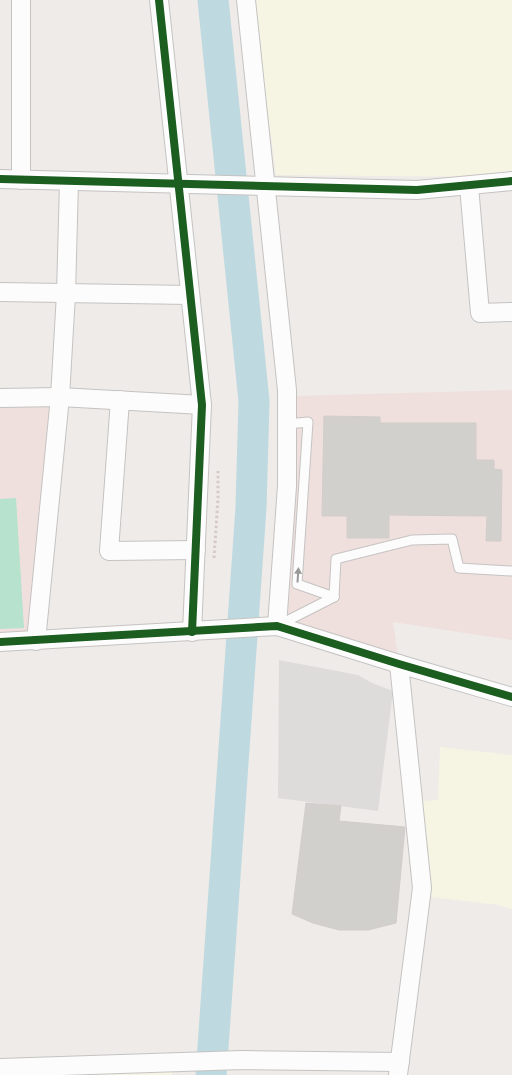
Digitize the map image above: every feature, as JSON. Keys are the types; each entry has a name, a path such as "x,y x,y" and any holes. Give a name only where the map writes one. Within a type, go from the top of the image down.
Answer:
{"street":[{"path":"21,0 21,180"},
{"path":"159,0 202,404 192,632"},
{"path":"246,0 287,390 288,486 277,626"},
{"path":"0,179 417,190 512,181"},
{"path":"36,641 60,397 66,294 69,182"},
{"path":"469,186 480,313 512,312"},
{"path":"0,292 190,296"},
{"path":"0,398 60,397 202,404"},
{"path":"120,400 109,551 196,550"},
{"path":"0,642 277,626 512,697"},
{"path":"0,1068 242,1060 399,1068 422,888 399,664"}],"lane":[{"path":"287,424 308,422 297,584 334,597"},
{"path":"334,597 336,559 412,540 452,539 459,568 512,571"},
{"path":"277,626 334,597"}],"shaded area":[{"path":"253,0 512,0 512,174 495,177 276,175"},
{"path":"512,390 512,640 393,622 399,664 277,626 295,396"},
{"path":"60,397 36,641 0,642 0,398"},
{"path":"279,660 358,675 393,691 378,811 278,798"},
{"path":"440,747 512,755 512,909 499,905 421,896 413,802 438,800"},
{"path":"173,1070 172,1075 0,1075"}],"green space":[{"path":"16,498 24,628 0,629 0,499"}],"building":[{"path":"324,416 380,417 380,423 476,423 476,460 494,460 494,469 502,470 501,541 486,541 487,516 389,515 389,538 347,538 347,516 322,516"},
{"path":"306,803 341,806 339,821 405,827 396,923 368,930 339,930 313,923 292,914"}],"waterway":[{"path":"211,1075 251,508 254,401 213,0"}],"cycle path":[{"path":"159,0 202,405 192,632"},
{"path":"0,179 417,190 512,181"},
{"path":"0,642 277,626 512,697"}]}
